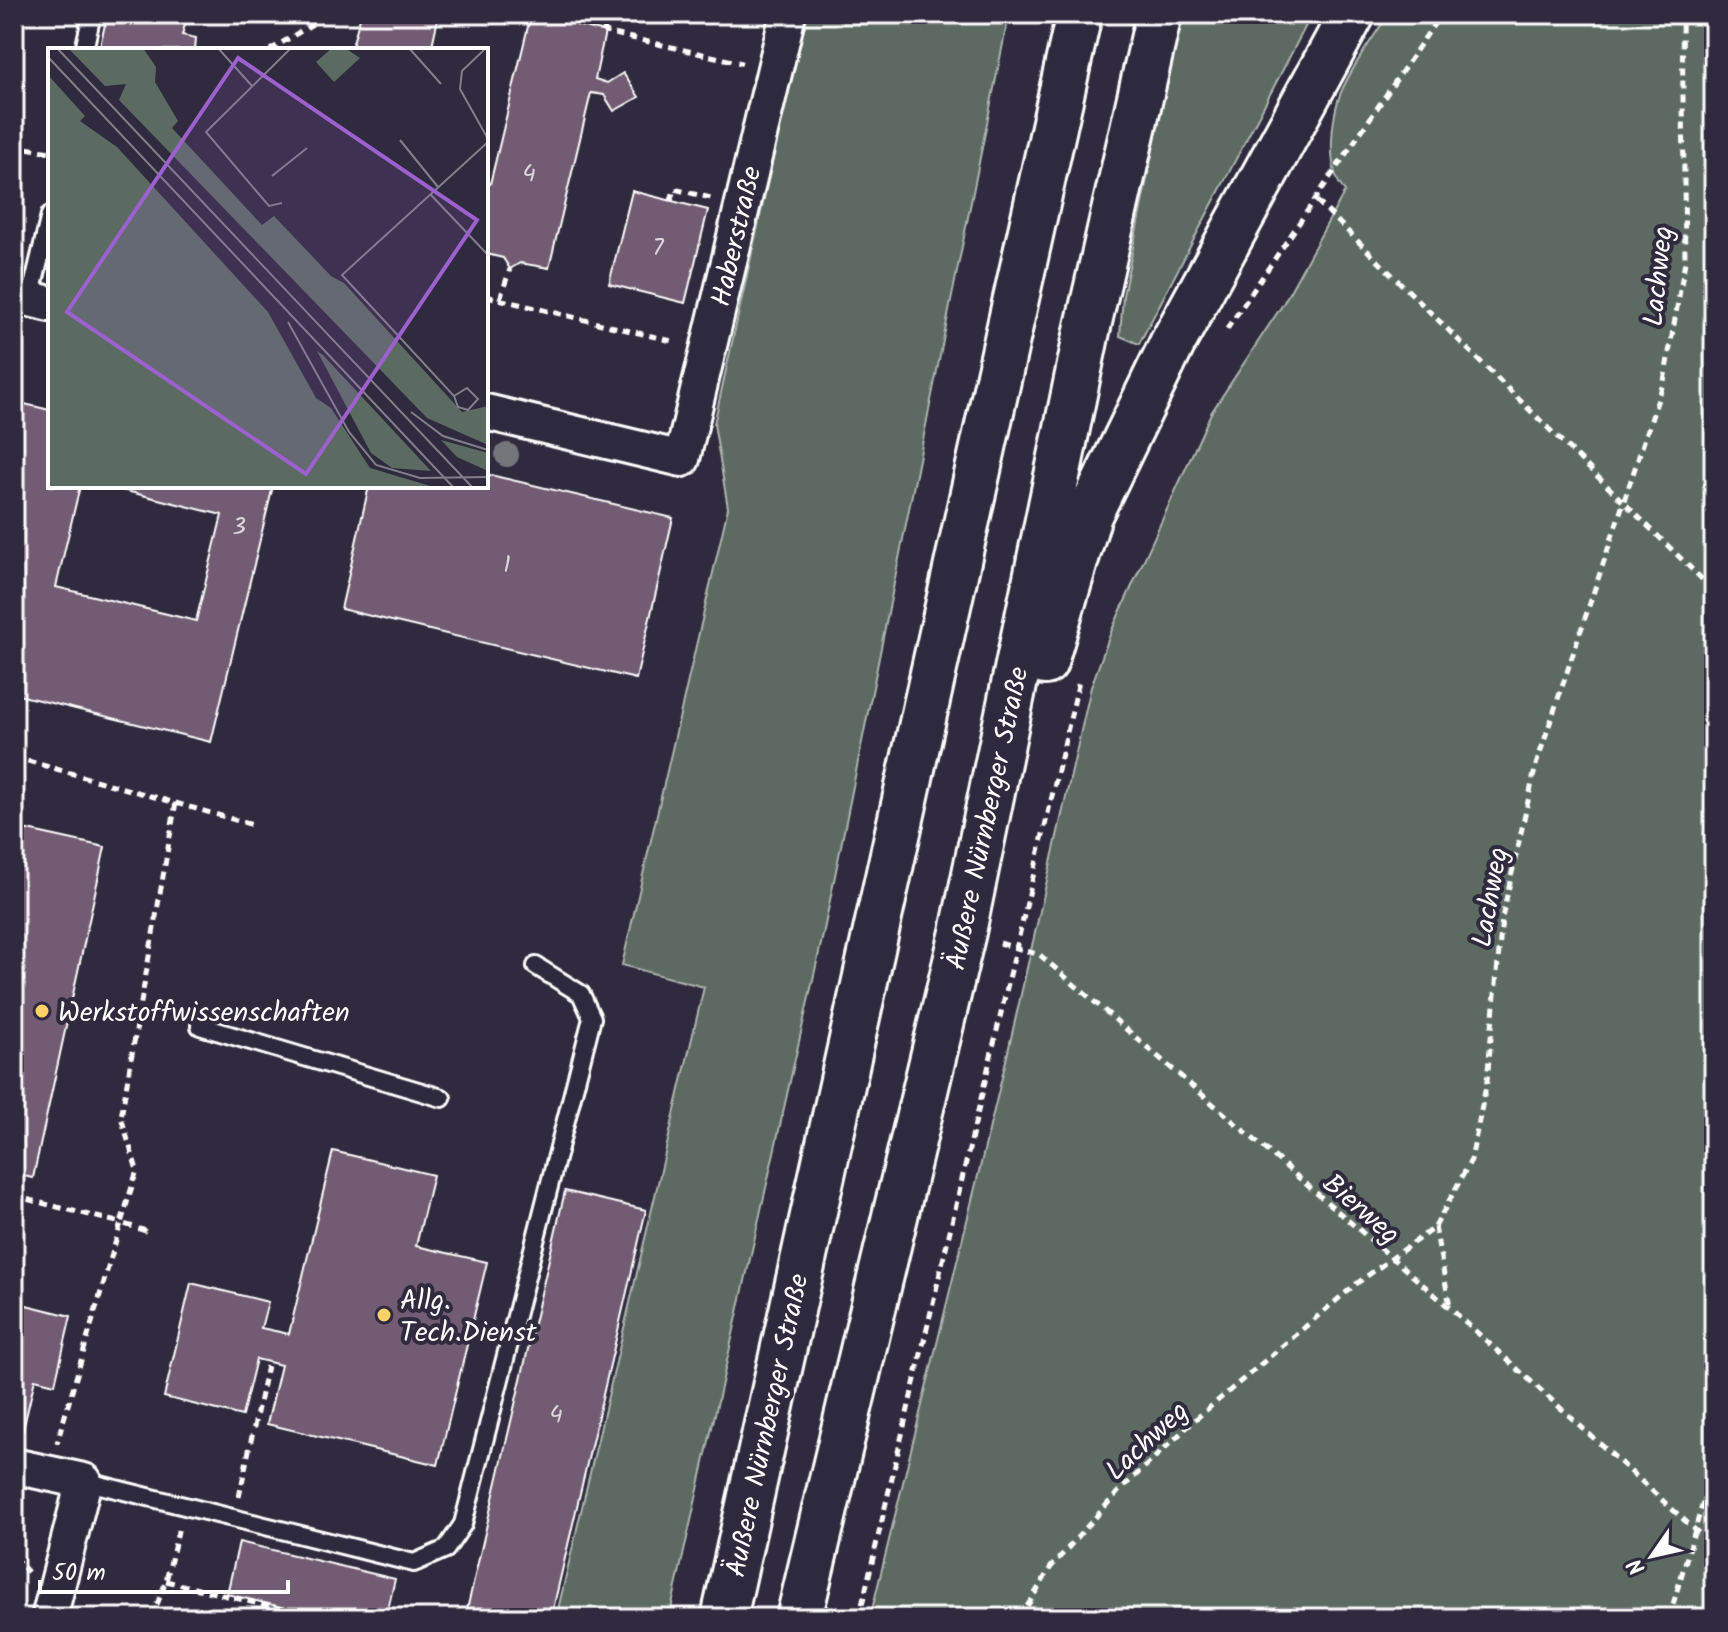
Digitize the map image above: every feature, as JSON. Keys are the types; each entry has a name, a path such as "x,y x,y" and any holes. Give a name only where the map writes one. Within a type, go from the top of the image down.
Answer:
{"highway":[{"name":"Äußere Nürnberger Straße","path":"724,1618 1079,14"},
{"name":"Äußere Nürnberger Straße","path":"799,1618 963,932 1087,331 1159,14"},
{"path":"963,932 1089,515 1172,344 1352,14"}],"street":[{"name":"Haberstraße","path":"488,412 682,459 788,14"},
{"path":"14,1466 84,1481 49,1618"}],"lane":[{"path":"84,48 92,14"},
{"path":"31,299 48,224"},
{"path":"84,1481 414,1563 446,1549 463,1524 592,1018 581,994 536,966"},
{"path":"200,1026 442,1098"}],"path":[{"path":"273,48 329,14"},
{"path":"602,14 605,32 775,71"},
{"path":"1223,334 1317,201 1441,14"},
{"name":"Lachweg","path":"1020,1618 1051,1567 1118,1492 1197,1418 1389,1258 1435,1227 1471,1160 1487,1081 1502,918 1536,765 1664,381 1685,262 1682,14"},
{"path":"16,148 48,152"},
{"path":"671,201 674,189 742,206"},
{"path":"1317,201 1714,591"},
{"path":"500,299 510,269"},
{"path":"488,296 708,350"},
{"path":"859,1618 1080,676"},
{"path":"14,757 253,825"},
{"path":"57,1443 137,1170 121,1117 176,802"},
{"name":"Bierweg","path":"963,932 1040,955 1450,1308 1714,1547"},
{"path":"14,1196 146,1231"},
{"path":"1435,1227 1450,1308"},
{"path":"235,1518 268,1361"},
{"path":"1669,1618 1714,1465"},
{"path":"152,1618 166,1581 185,1506"},
{"path":"166,1581 316,1618"}],"green space":[{"path":"805,14 1009,14 823,935 669,1618 556,1618 704,987 622,965 728,508 714,424"},
{"path":"1181,14 1312,14 1139,344 1120,336 1123,296"},
{"path":"1388,14 1714,14 1714,1618 870,1618 1004,1069 1091,687 1111,632 1211,413 1283,304 1345,191 1332,157 1338,100"}],"building":[{"path":"120,14 188,14 182,35 196,38 195,48 99,48 107,16 119,20"},
{"path":"361,14 439,14 431,48 352,48"},
{"path":"531,14 562,21 570,16 577,25 605,32 595,79 607,83 623,73 639,97 614,111 604,95 591,93 549,268 520,263 510,269 503,258 488,254 490,184"},
{"path":"632,191 708,210 685,303 609,284"},
{"path":"16,402 48,410 48,488 80,488 56,587 196,621 222,515 114,488 273,488 211,742 14,694"},
{"path":"488,474 673,518 636,679 341,609 369,488 488,488"},
{"name":"Werkstoffwissenschaften","path":"14,827 105,847 33,1178 14,1174"},
{"name":"Allg. Tech.Dienst","path":"333,1151 433,1175 416,1246 487,1262 438,1465 267,1424 281,1365 256,1359 242,1416 164,1397 191,1283 268,1302 261,1328 289,1334"},
{"path":"565,1191 646,1210 551,1618 465,1618"},
{"path":"14,1302 71,1316 55,1384 35,1379 23,1430 14,1428"},
{"path":"239,1542 395,1579 386,1618 327,1618 227,1594"}],"place":[{"name":"Werkstoffwissenschaften","path":"42,1011"},
{"name":"Allg. Tech.Dienst","path":"384,1315"}]}
